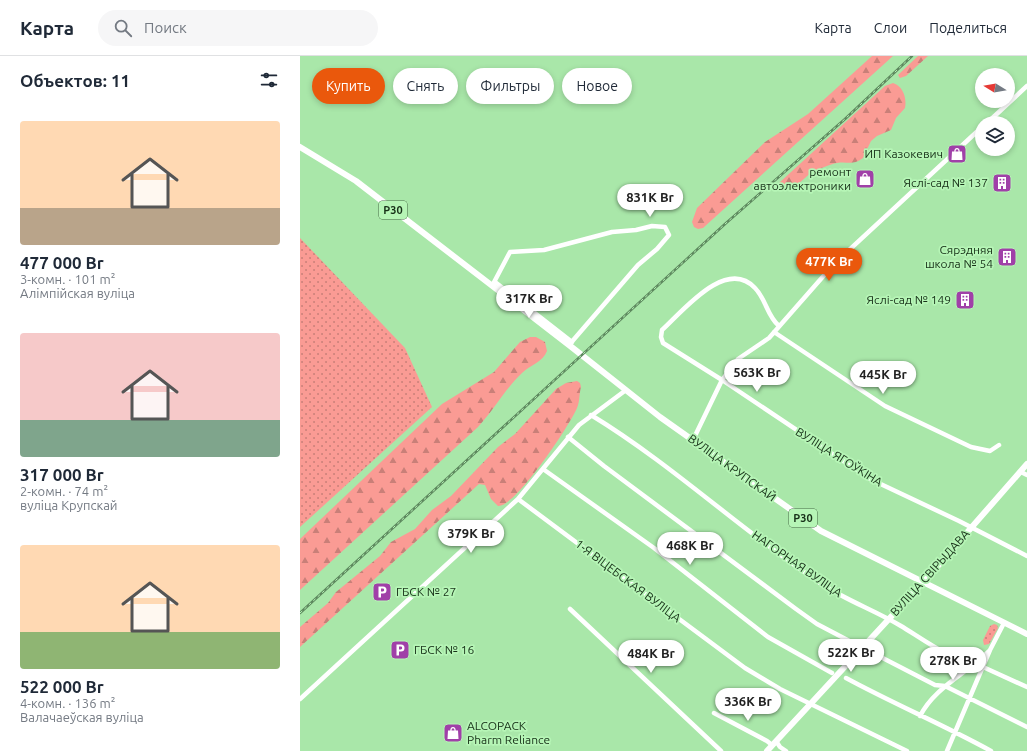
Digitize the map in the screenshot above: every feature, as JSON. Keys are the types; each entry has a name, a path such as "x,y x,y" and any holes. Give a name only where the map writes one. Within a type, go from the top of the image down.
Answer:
{"main road":[{"name":"Р30","path":"300,147 356,181 571,343"},
{"name":"ВУЛІЦА КРУПСКАЙ","path":"571,343 595,366 660,417 821,531 1027,634"},
{"name":"ВУЛІЦА СВІРЫДАВА","path":"767,751 971,528 1024,473 1027,464"}],"street":[{"path":"995,116 1027,86"},
{"path":"693,440 722,380 738,359 763,343 790,317 834,264 975,133"},
{"path":"494,284 510,252 544,250 612,232 636,230 652,226 665,227 669,235 664,242 638,265 571,343"},
{"name":"ВУЛІЦА ЯГОЎКІНА","path":"779,326 773,321 761,295 754,286 746,281 730,278 713,284 662,330 661,336 663,343 722,380 870,479 1027,556"},
{"path":"774,332 885,406 971,448 990,451 999,445"},
{"path":"300,700 518,499 568,437 591,415 626,390"},
{"name":"НАГОРНАЯ ВУЛІЦА","path":"591,415 659,463 824,586 888,619 955,658 970,664 976,664"},
{"path":"568,437 604,466 796,609 817,624 857,645"},
{"path":"543,469 654,548 768,637 832,673"},
{"name":"1-Я ВІЦЕБСКАЯ ВУЛІЦА","path":"518,499 745,668 810,704 907,751"},
{"path":"570,609 721,751"},
{"path":"947,751 990,650 1004,623"},
{"path":"920,716 926,703 945,686 976,664 990,650"},
{"path":"872,652 935,685 945,686 1027,728"},
{"path":"983,667 1027,687"},
{"path":"846,678 920,716 955,731 991,751"},
{"path":"714,714 767,741 774,743 786,751"}],"green space":[{"path":"872,56 893,56 703,228 698,229 694,227 692,222 697,208 765,142 808,114"},
{"path":"918,56 928,56 906,76 900,78 898,75"},
{"path":"893,83 904,93 905,108 896,118 891,130 877,136 871,141 863,158 853,163 828,165 809,174 793,188 788,190 779,189 779,183 885,86"},
{"path":"300,238 405,348 432,407 300,527"},
{"path":"530,337 536,337 545,342 547,351 543,358 525,370 516,379 478,427 300,590 300,539 442,404 494,372 520,342"},
{"path":"577,381 580,383 581,387 578,405 572,417 541,464 517,494 506,503 498,506 491,499 485,485 479,484 300,647 300,627 328,603 336,592 380,556 391,542 415,529 432,510 451,496 498,447 515,434 556,389 566,383"},
{"path":"994,624 997,625 998,628 989,644 984,645 983,640 990,626"}],"railway":[{"path":"300,613 725,224 845,119 912,56"}],"place":[{"name":"ИП Казокевич","path":"957,154"},
{"name":"ремонт автоэлектроники","path":"865,179"},
{"name":"Яслі-сад № 137","path":"1002,183"},
{"name":"Сярэдняя школа № 54","path":"1007,257"},
{"name":"Яслі-сад № 149","path":"965,300"},
{"name":"ГБСК № 27","path":"382,592"},
{"name":"ГБСК № 16","path":"400,650"},
{"name":"ALCOPACK Pharm Reliance","path":"453,733"}]}
